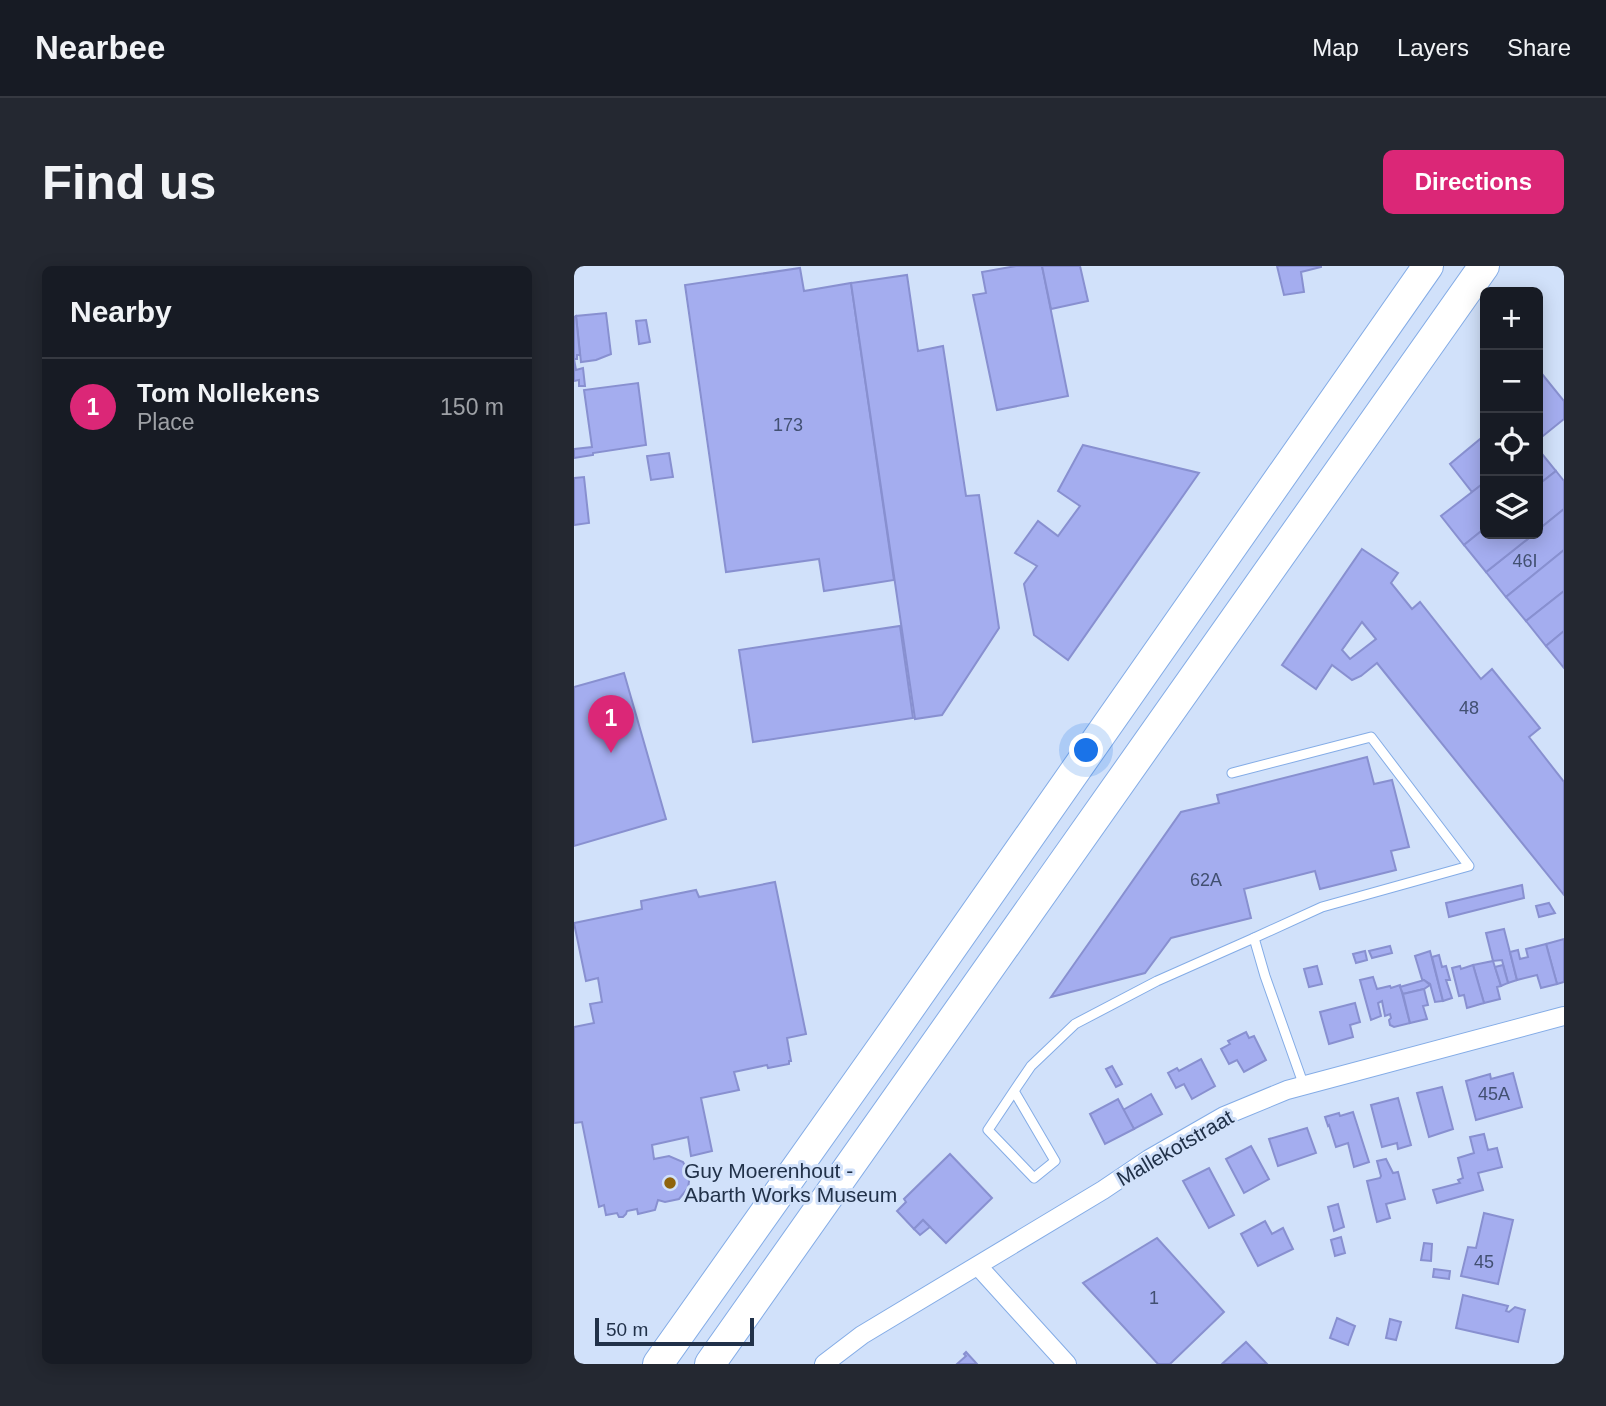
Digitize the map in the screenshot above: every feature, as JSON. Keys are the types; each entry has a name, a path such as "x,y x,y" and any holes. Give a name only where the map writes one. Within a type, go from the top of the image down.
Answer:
{"highway":[{"path":"658,1364 1428,266"},
{"path":"710,1364 1484,266"}],"street":[{"name":"Mallekotstraat","path":"824,1364 862,1335 1224,1116 1287,1090 1564,1016"},
{"path":"978,1266 1068,1364"}],"lane":[{"path":"1014,1091 1055,1161 1034,1178 988,1130 1014,1091 1031,1066 1075,1024 1157,981 1322,907 1469,866 1371,737 1232,773"},
{"path":"1254,938 1304,1086"}],"building":[{"path":"1016,266 1042,266 1068,396 997,410 973,295 986,293 982,272"},
{"path":"1042,266 1080,266 1088,301 1051,309"},
{"path":"1277,266 1321,267 1301,272 1304,292 1284,295"},
{"path":"800,268 804,291 851,283 894,580 824,591 819,559 726,572 685,285"},
{"path":"907,275 918,351 943,346 966,496 979,495 999,628 942,715 915,719 851,283"},
{"path":"606,313 611,354 581,362 576,316"},
{"path":"576,316 580,355 574,359 574,317"},
{"path":"646,320 650,342 639,344 636,321"},
{"path":"574,359 576,370 583,368 585,386 579,386 579,380 574,381"},
{"path":"1543,375 1564,401 1564,419 1543,436"},
{"path":"638,383 646,445 574,458 574,449 592,447 584,390"},
{"path":"1480,439 1480,486 1472,492 1450,464"},
{"path":"1083,445 1199,473 1068,660 1034,635 1024,584 1037,566 1015,553 1038,521 1058,536 1080,506 1058,491"},
{"path":"669,453 673,477 651,480 647,456"},
{"path":"1543,455 1556,471 1543,481"},
{"path":"1556,471 1564,481 1564,509 1543,526 1543,481"},
{"path":"584,477 589,523 574,525 574,478"},
{"path":"1480,486 1480,532 1464,545 1441,516"},
{"path":"1564,509 1564,550 1506,597 1486,572 1528,539 1543,539 1543,526"},
{"path":"1480,532 1480,539 1528,539 1486,572 1464,545"},
{"path":"1362,549 1398,573 1391,583 1412,609 1420,602 1481,679 1492,669 1540,728 1529,737 1564,782 1564,895 1377,663 1352,680 1332,665 1316,689 1282,665","holes":["1362,622 1376,639 1350,659 1342,650"]},
{"path":"1564,550 1564,591 1526,621 1506,597"},
{"path":"1564,591 1564,631 1546,646 1526,621"},
{"path":"900,626 913,718 753,742 739,650"},
{"path":"1564,631 1564,668 1546,646"},
{"path":"624,673 666,819 574,846 574,687"},
{"path":"1367,757 1374,784 1392,780 1409,847 1391,851 1396,870 1320,889 1315,871 1244,889 1251,918 1171,938 1145,973 1051,997 1181,812 1219,803 1217,795"},
{"path":"775,882 806,1034 787,1038 791,1061 789,1064 768,1068 767,1065 734,1072 739,1090 701,1098 712,1151 691,1156 688,1137 652,1145 654,1159 669,1156 683,1162 690,1175 688,1188 679,1199 665,1202 658,1200 655,1210 638,1214 637,1209 627,1211 623,1217 619,1217 617,1213 606,1215 604,1205 599,1207 582,1122 574,1123 574,1027 594,1023 590,1004 602,1002 598,978 586,981 574,923 642,909 641,901 696,890 699,897"},
{"path":"1522,885 1524,898 1449,917 1446,903"},
{"path":"1549,903 1555,913 1539,917 1536,906"},
{"path":"1504,929 1517,980 1508,983 1502,960 1493,961 1486,933"},
{"path":"1564,939 1564,982 1557,984 1546,944"},
{"path":"1546,944 1557,984 1541,988 1537,975 1517,980 1510,952 1518,950 1520,959 1528,957 1526,949"},
{"path":"1390,946 1392,953 1372,958 1369,951"},
{"path":"1365,951 1367,960 1356,963 1353,954"},
{"path":"1430,951 1443,1001 1435,1002 1430,984 1422,979 1415,956"},
{"path":"1439,955 1442,967 1446,966 1450,980 1446,980 1452,998 1443,1001 1432,957"},
{"path":"1493,961 1501,986 1497,987 1500,999 1484,1003 1473,965"},
{"path":"1473,965 1484,1003 1467,1008 1464,995 1459,996 1452,968 1460,966 1461,969"},
{"path":"1503,965 1508,983 1501,986 1495,967"},
{"path":"1317,966 1322,984 1309,987 1304,969"},
{"path":"1373,977 1377,989 1400,985 1410,1023 1394,1027 1390,1025 1390,1014 1385,1016 1382,1001 1378,1003 1381,1016 1371,1020 1360,980"},
{"path":"1424,980 1430,985 1403,994 1400,987"},
{"path":"1424,989 1428,1005 1423,1006 1427,1019 1410,1023 1403,994"},
{"path":"1355,1003 1360,1022 1350,1025 1353,1037 1329,1044 1320,1012"},
{"path":"1246,1032 1249,1038 1254,1036 1266,1060 1244,1072 1237,1060 1229,1064 1221,1049 1230,1044 1228,1041"},
{"path":"1201,1059 1215,1086 1192,1099 1184,1084 1176,1088 1168,1073 1177,1068 1179,1071"},
{"path":"1112,1066 1122,1084 1116,1087 1106,1069"},
{"path":"1513,1073 1522,1107 1476,1120 1466,1081 1490,1074 1491,1079"},
{"path":"1442,1087 1453,1129 1429,1137 1417,1093"},
{"path":"1151,1094 1162,1114 1134,1129 1123,1110"},
{"path":"1398,1098 1411,1145 1398,1149 1397,1143 1382,1147 1371,1105"},
{"path":"1118,1099 1134,1129 1105,1144 1090,1114"},
{"path":"1353,1112 1369,1162 1354,1167 1348,1143 1336,1147 1325,1117"},
{"path":"1307,1128 1316,1153 1278,1166 1269,1139"},
{"path":"1484,1134 1488,1150 1497,1148 1502,1167 1478,1173 1483,1190 1437,1203 1433,1190 1460,1183 1458,1180 1463,1178 1458,1158 1474,1153 1470,1137"},
{"path":"1251,1146 1269,1179 1244,1193 1226,1159"},
{"path":"950,1154 992,1198 946,1243 923,1220 914,1229 897,1211 906,1202 904,1199"},
{"path":"1386,1159 1393,1173 1398,1172 1405,1199 1386,1204 1390,1218 1377,1222 1367,1181 1380,1178 1377,1161"},
{"path":"1209,1168 1234,1215 1209,1228 1183,1181"},
{"path":"1338,1204 1344,1227 1334,1231 1328,1207"},
{"path":"1484,1213 1513,1220 1498,1284 1461,1276 1468,1247 1476,1248"},
{"path":"923,1220 930,1227 920,1235 914,1229"},
{"path":"1265,1221 1272,1234 1283,1228 1293,1249 1258,1266 1241,1234"},
{"path":"1341,1237 1345,1253 1335,1256 1331,1240"},
{"path":"1157,1238 1224,1312 1170,1364 1158,1364 1083,1283"},
{"path":"1424,1243 1432,1244 1431,1261 1421,1260"},
{"path":"1434,1269 1450,1271 1449,1279 1433,1277"},
{"path":"1463,1295 1508,1306 1506,1311 1509,1312 1515,1307 1525,1310 1518,1342 1456,1328"},
{"path":"1337,1318 1355,1326 1348,1345 1330,1338"},
{"path":"1390,1319 1401,1322 1396,1340 1386,1338"},
{"path":"1246,1342 1267,1364 1222,1364"},
{"path":"966,1352 977,1364 957,1364 966,1356"}],"place":[{"name":"Tom Nollekens","path":"611,753"},
{"name":"Guy Moerenhout - Abarth Works Museum","path":"670,1183"}]}
